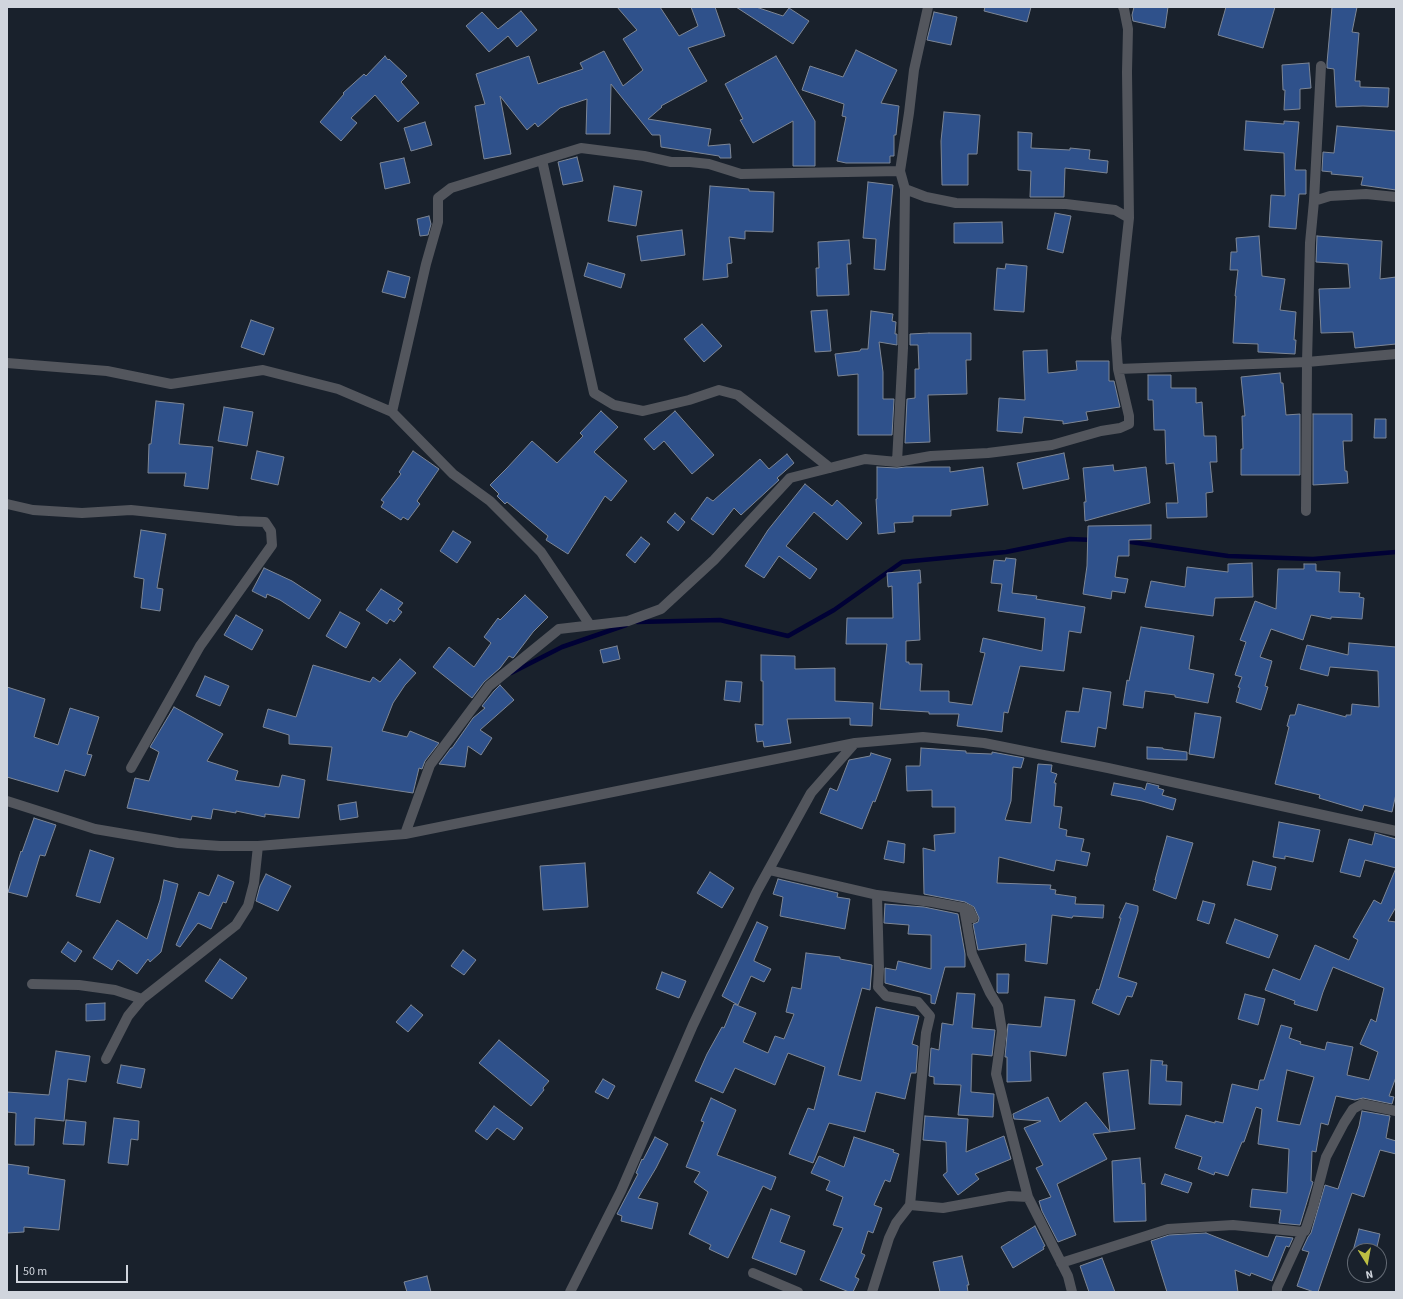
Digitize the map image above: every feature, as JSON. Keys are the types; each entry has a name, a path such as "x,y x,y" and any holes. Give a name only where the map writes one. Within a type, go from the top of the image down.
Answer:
{"street":[{"path":"897,462 902,348 905,189 900,171 914,70 928,7"},
{"path":"405,834 430,765 489,686 559,629 628,621 661,609 714,560 790,478 865,459 897,462 931,456 988,453 1052,445 1101,431 1120,428 1129,424 1129,416 1118,369 1116,338 1129,218 1127,72 1128,30 1123,7"},
{"path":"1306,511 1307,362 1310,243 1314,201 1321,66"},
{"path":"392,412 426,264 438,222 438,198 451,188 581,148 644,156 671,162 709,164 741,174 900,171"},
{"path":"542,160 594,393 614,405 643,411 690,400 718,390 738,395 830,468"},
{"path":"905,189 926,197 956,203 1066,204 1115,210 1129,218"},
{"path":"1314,201 1330,196 1366,194 1396,197"},
{"path":"1118,369 1307,362 1396,354"},
{"path":"7,363 107,371 171,384 263,370 338,390 392,412 453,474 490,501 542,552 590,625"},
{"path":"7,504 33,510 82,513 131,510 237,521 265,522 271,531 272,545 200,646 131,768"},
{"path":"7,802 95,829 178,843 220,846 258,846 405,834 855,743 923,737 984,743 1108,768 1396,831"},
{"path":"570,1292 621,1191 693,1025 757,891 811,793 855,743"},
{"path":"106,1059 128,1016 142,999 236,925 248,906 254,883 258,846"},
{"path":"768,870 877,895 932,902 964,908 969,910 973,918"},
{"path":"872,1292 889,1238 896,1223 910,1205 926,1033 930,1016 918,1002 886,996 878,987 877,895"},
{"path":"964,908 972,954 990,993 998,1006 1002,1031 996,1074 1028,1197 1062,1263 1068,1276 1072,1292"},
{"path":"32,984 86,986 115,990 142,999"},
{"path":"1277,1292 1277,1288 1303,1232 1305,1231 1326,1157 1344,1122 1354,1109 1362,1104 1396,1111"},
{"path":"910,1205 943,1208 1009,1196 1028,1197"},
{"path":"1062,1263 1168,1228 1233,1225 1303,1232"},
{"path":"753,1273 798,1292"}],"building":[{"path":"617,7 660,7 679,36 698,26 691,7 715,7 725,36 688,48 707,81 661,106 662,107 648,119 711,129 708,146 730,144 731,158 720,158 719,156 661,147 660,135 652,135 611,84 610,134 586,134 587,99 560,108 538,127 535,123 527,130 500,96 511,154 484,159 475,106 485,104 476,74 529,56 538,84 583,69 580,63 604,51 623,86 643,70 623,39 637,30"},
{"path":"736,7 756,7 783,16 789,8 809,21 793,44"},
{"path":"985,7 1031,7 1027,22 984,11"},
{"path":"1134,7 1168,7 1165,28 1133,21 1132,15"},
{"path":"1226,7 1275,7 1263,48 1218,35"},
{"path":"1332,7 1357,7 1352,32 1359,33 1355,81 1360,81 1360,87 1389,88 1388,107 1336,107 1334,69 1327,68"},
{"path":"521,11 537,30 517,47 508,36 489,52 466,26 482,12 498,29"},
{"path":"934,12 957,17 951,45 927,40"},
{"path":"856,50 897,70 881,103 899,106 896,135 894,135 894,156 890,156 890,163 846,163 837,161 846,117 842,116 844,104 802,90 810,66 843,77"},
{"path":"385,56 407,76 401,82 419,103 398,122 375,95 351,118 357,123 341,141 320,122 344,94 343,93 364,74 366,76"},
{"path":"776,56 815,121 815,166 793,166 793,121 753,143 740,120 743,119 725,84"},
{"path":"1309,63 1311,88 1300,89 1300,109 1284,110 1285,90 1283,90 1282,65"},
{"path":"944,112 980,115 977,154 968,154 968,185 942,185 941,141"},
{"path":"1246,121 1284,124 1284,121 1299,122 1295,170 1306,170 1306,194 1299,194 1296,229 1269,227 1271,195 1285,196 1284,153 1244,150"},
{"path":"425,122 432,145 411,151 404,128"},
{"path":"1337,126 1396,131 1396,190 1361,185 1363,177 1331,174 1332,172 1322,171 1323,152 1334,153"},
{"path":"1018,132 1032,133 1031,148 1070,150 1070,148 1090,150 1089,159 1108,161 1107,173 1065,168 1064,197 1030,197 1031,171 1018,170"},
{"path":"577,157 583,181 563,185 558,162"},
{"path":"404,158 410,183 385,189 380,163"},
{"path":"868,182 893,185 885,270 874,269 876,239 863,238"},
{"path":"614,186 642,191 636,226 608,221"},
{"path":"710,186 749,189 749,191 774,192 773,232 745,231 745,239 729,237 732,263 727,264 728,277 703,280"},
{"path":"1055,213 1071,216 1063,253 1047,249"},
{"path":"429,216 431,224 428,235 420,236 417,219"},
{"path":"1002,222 1003,243 954,243 954,223"},
{"path":"682,230 685,255 641,261 637,236"},
{"path":"1259,236 1262,276 1285,279 1280,310 1296,312 1294,340 1296,340 1295,354 1258,352 1258,344 1233,343 1235,296 1238,270 1230,270 1231,252 1237,252 1236,238"},
{"path":"1317,236 1382,241 1380,279 1396,277 1396,344 1355,348 1353,332 1321,333 1319,289 1350,288 1348,264 1316,262"},
{"path":"849,240 851,264 847,264 849,295 817,296 816,268 819,268 818,242"},
{"path":"588,263 625,274 621,288 584,276"},
{"path":"1006,264 1027,266 1024,312 994,310 997,268 1005,269"},
{"path":"388,271 410,277 405,298 382,292"},
{"path":"827,310 831,351 815,352 811,311"},
{"path":"871,311 893,314 892,321 896,322 895,334 897,334 897,345 879,342 883,372 883,399 894,399 892,435 858,435 858,374 838,376 835,354 868,349"},
{"path":"251,320 274,328 264,355 241,347"},
{"path":"702,324 722,346 704,362 684,339"},
{"path":"971,333 971,360 966,360 967,394 928,395 930,442 905,443 907,399 915,398 915,369 919,369 918,345 910,345 910,334"},
{"path":"1047,350 1048,373 1077,370 1076,361 1109,361 1109,381 1114,381 1120,407 1086,412 1088,420 1063,424 1063,421 1024,417 1022,433 997,431 999,398 1025,400 1023,351"},
{"path":"1280,373 1281,383 1283,383 1286,415 1300,414 1300,475 1241,475 1241,449 1243,449 1242,416 1245,416 1241,377"},
{"path":"1148,375 1171,375 1171,388 1196,388 1196,403 1202,402 1204,436 1216,436 1217,462 1210,462 1213,492 1206,493 1207,517 1167,518 1166,503 1178,503 1174,463 1166,464 1165,430 1154,430 1153,400 1148,400"},
{"path":"156,401 184,404 179,444 213,447 208,489 184,486 186,473 148,473 149,444 151,444"},
{"path":"224,407 253,412 247,446 218,441"},
{"path":"601,411 618,427 594,452 627,481 611,501 605,496 568,554 546,540 548,536 507,502 505,504 497,496 499,494 490,485 532,441 557,463 583,436 580,433"},
{"path":"675,411 714,455 692,474 664,441 654,450 644,439"},
{"path":"1313,414 1352,414 1352,441 1343,441 1345,471 1347,471 1348,483 1313,485"},
{"path":"1375,419 1386,419 1386,438 1374,438"},
{"path":"257,451 284,457 278,485 251,479"},
{"path":"413,451 439,469 417,501 420,504 408,520 403,517 401,520 381,507 384,502 381,500 401,474 399,472"},
{"path":"1064,453 1069,479 1023,489 1017,463"},
{"path":"787,454 794,463 777,478 779,480 741,515 734,508 713,535 691,519 707,497 713,501 760,459 769,469"},
{"path":"1113,465 1114,471 1146,467 1150,503 1085,521 1084,502 1086,502 1083,468"},
{"path":"877,467 950,467 950,472 983,467 988,505 951,510 951,516 913,516 913,522 894,523 895,532 878,534 876,499"},
{"path":"805,484 832,506 837,500 862,523 847,540 814,512 786,546 817,569 810,579 779,556 764,578 745,566 768,530"},
{"path":"675,513 685,522 678,531 667,522"},
{"path":"1151,525 1151,539 1129,540 1129,556 1118,556 1115,577 1128,579 1125,593 1112,591 1111,599 1083,594 1087,566 1088,526"},
{"path":"141,530 166,534 157,588 163,589 160,611 141,608 144,579 134,577"},
{"path":"453,531 471,542 457,563 440,551"},
{"path":"641,537 650,544 635,563 626,555"},
{"path":"1006,558 1016,559 1012,593 1037,596 1036,599 1085,607 1081,633 1069,631 1064,671 1020,666 1008,713 1004,712 1002,732 957,726 959,714 929,714 929,712 880,709 887,644 846,644 847,618 893,618 892,586 888,587 887,573 920,570 921,583 918,583 920,640 906,641 906,662 909,662 909,664 922,664 920,691 949,691 949,702 972,705 985,653 980,652 983,638 1042,651 1045,618 998,611 1002,584 991,583 994,560 1005,561"},
{"path":"1252,563 1253,597 1215,598 1213,616 1145,607 1151,581 1185,587 1187,567 1228,572 1228,564"},
{"path":"1304,564 1316,564 1316,571 1340,572 1339,592 1360,593 1359,597 1364,598 1362,619 1331,617 1331,619 1311,615 1303,640 1271,629 1260,657 1272,661 1265,686 1268,687 1261,710 1236,702 1240,688 1238,687 1242,677 1235,675 1246,642 1240,640 1255,601 1276,609 1278,569 1304,569"},
{"path":"264,568 292,581 321,600 309,619 280,600 267,594 266,598 252,591"},
{"path":"381,589 403,603 398,609 402,612 394,622 390,619 387,624 366,610"},
{"path":"525,595 548,617 533,632 514,657 509,656 500,668 484,682 472,698 433,667 449,647 474,667 491,643 484,637 498,618 500,620"},
{"path":"340,612 360,623 346,648 326,636"},
{"path":"236,615 263,630 252,650 224,635"},
{"path":"1141,627 1194,636 1189,669 1214,674 1208,703 1175,697 1175,695 1145,691 1143,708 1123,705 1127,680 1129,681"},
{"path":"1349,643 1396,647 1396,794 1392,812 1364,805 1362,811 1319,798 1320,795 1275,784 1289,727 1287,726 1290,715 1295,715 1298,704 1346,717 1346,715 1351,715 1352,704 1379,707 1378,671 1330,667 1328,676 1300,669 1307,645 1348,655"},
{"path":"617,646 620,659 603,663 600,650"},
{"path":"761,655 795,656 795,669 835,668 835,701 873,703 872,726 850,725 850,718 787,719 791,743 764,747 763,741 757,742 755,724 763,725 763,681 761,681"},
{"path":"400,659 416,673 405,685 393,703 382,731 407,737 410,731 439,743 425,761 422,769 419,768 413,793 327,780 332,747 289,744 289,735 263,727 268,709 296,717 313,665 370,682 373,677 380,682"},
{"path":"205,676 229,686 220,706 196,696"},
{"path":"726,681 742,682 740,702 724,700"},
{"path":"500,685 514,700 480,730 492,738 481,755 468,746 465,767 439,764 473,718 485,708 482,706"},
{"path":"7,687 45,699 34,737 58,745 70,708 99,717 87,754 92,755 85,776 65,770 58,792 7,777"},
{"path":"1083,688 1111,692 1106,729 1098,727 1095,747 1061,742 1066,711 1079,712"},
{"path":"174,707 223,734 207,761 238,771 235,780 279,787 282,775 305,780 299,818 265,814 265,817 236,811 236,813 213,809 211,819 192,816 191,820 127,808 135,778 149,781 159,752 150,747"},
{"path":"1195,713 1221,717 1214,758 1189,754"},
{"path":"1147,747 1187,752 1187,760 1147,759"},
{"path":"921,748 966,751 966,753 992,754 992,752 1024,758 1021,768 1013,767 1011,801 1005,820 1031,823 1038,764 1052,765 1051,772 1057,774 1054,783 1056,783 1054,806 1062,807 1059,828 1067,830 1066,836 1084,839 1081,851 1090,853 1087,866 1056,860 1054,871 999,857 997,883 1051,885 1050,889 1056,890 1055,894 1076,897 1075,904 1104,905 1103,918 1073,916 1072,918 1052,915 1047,964 1025,961 1026,944 978,950 973,924 978,922 979,918 974,907 965,902 924,894 923,848 935,851 934,835 955,833 955,807 932,807 932,790 907,791 906,766 920,766"},
{"path":"871,753 891,759 875,802 873,801 862,829 820,813 830,788 837,791 849,760 870,756"},
{"path":"1114,783 1142,788 1145,790 1147,783 1159,786 1158,788 1164,790 1162,795 1176,799 1173,810 1142,801 1111,795"},
{"path":"356,802 358,817 340,820 338,805"},
{"path":"34,818 56,825 45,856 40,855 27,897 8,892 21,851 22,852"},
{"path":"1279,822 1320,830 1313,862 1285,856 1285,859 1273,857"},
{"path":"1375,833 1396,839 1396,868 1365,860 1360,877 1340,872 1349,839 1372,845"},
{"path":"1167,836 1193,843 1176,899 1153,890"},
{"path":"888,841 905,844 904,863 884,859"},
{"path":"90,850 114,858 100,903 76,896"},
{"path":"1253,861 1276,867 1271,890 1247,885"},
{"path":"585,863 588,907 543,910 540,866"},
{"path":"1396,868 1396,907 1388,921 1396,922 1396,1077 1389,1096 1394,1097 1392,1104 1363,1098 1355,1100 1336,1096 1328,1125 1321,1123 1316,1152 1312,1151 1311,1181 1313,1182 1300,1225 1279,1223 1281,1210 1250,1207 1252,1189 1287,1193 1289,1149 1258,1144 1262,1109 1256,1107 1244,1142 1242,1142 1228,1176 1215,1172 1214,1175 1198,1169 1202,1157 1175,1148 1186,1115 1215,1123 1215,1121 1223,1123 1232,1084 1258,1090 1260,1080 1264,1080 1281,1025 1292,1028 1289,1038 1301,1042 1300,1044 1325,1050 1327,1042 1353,1047 1347,1075 1369,1080 1378,1052 1360,1044 1371,1019 1376,1022 1384,988 1333,967 1317,1011 1294,1004 1295,1001 1265,990 1273,969 1300,980 1315,945 1349,960 1358,940 1353,937 1374,900 1381,904","holes":["1287,1070 1314,1077 1300,1125 1277,1121"]},
{"path":"710,872 734,888 722,908 697,893"},
{"path":"266,874 291,886 278,911 256,901 260,886"},
{"path":"218,875 234,882 226,903 223,902 211,929 198,923 180,947 176,945 199,892 209,896"},
{"path":"778,879 838,893 837,897 850,899 845,929 780,916 783,897 773,894"},
{"path":"164,880 178,884 161,952 150,962 148,959 137,974 118,960 112,970 93,958 117,920 147,939 160,900"},
{"path":"1203,901 1215,904 1209,924 1197,920"},
{"path":"1126,903 1138,906 1138,911 1118,977 1137,983 1132,997 1127,996 1119,1015 1092,1003 1097,989 1099,990 1121,918 1119,918"},
{"path":"885,904 924,907 958,914 965,954 965,967 945,967 935,1004 931,1003 931,995 885,983 885,968 896,970 898,961 931,969 931,935 908,934 909,925 884,923"},
{"path":"1235,919 1278,935 1269,958 1226,943"},
{"path":"757,922 768,927 754,961 771,969 764,982 751,976 738,1005 722,996"},
{"path":"68,942 82,951 75,962 61,952"},
{"path":"463,950 476,960 464,975 451,966"},
{"path":"806,953 840,957 840,959 872,965 870,990 862,988 838,1075 861,1081 876,1007 919,1016 912,1044 918,1046 916,1073 911,1073 905,1099 876,1092 865,1132 829,1123 813,1163 789,1154 808,1108 814,1110 825,1067 788,1053 775,1085 735,1068 723,1093 695,1081 707,1054 722,1027 724,1028 734,1004 756,1013 743,1042 768,1053 775,1036 784,1039 794,1014 786,1012 792,987 801,989"},
{"path":"220,959 247,978 232,999 205,981"},
{"path":"662,972 686,981 679,998 656,989"},
{"path":"997,974 1009,974 1008,993 997,992"},
{"path":"957,993 975,994 972,1028 995,1030 992,1056 972,1054 971,1092 994,1094 993,1117 958,1115 961,1085 934,1084 934,1077 929,1076 931,1048 939,1050 942,1023 953,1025"},
{"path":"1245,994 1265,999 1258,1025 1238,1019"},
{"path":"1045,997 1075,1000 1066,1056 1030,1051 1031,1081 1007,1082 1007,1057 1005,1057 1008,1024 1041,1027"},
{"path":"105,1003 105,1020 86,1021 86,1004"},
{"path":"411,1005 423,1015 408,1032 396,1022"},
{"path":"499,1040 549,1081 543,1088 544,1090 531,1106 479,1063"},
{"path":"56,1051 90,1056 86,1082 68,1079 64,1121 35,1118 34,1145 15,1145 16,1113 7,1112 7,1092 49,1095"},
{"path":"1151,1060 1163,1061 1162,1065 1167,1065 1166,1081 1182,1082 1181,1105 1149,1104"},
{"path":"121,1065 145,1069 141,1088 117,1083"},
{"path":"1128,1070 1135,1129 1110,1132 1103,1073"},
{"path":"603,1079 615,1086 608,1099 595,1092"},
{"path":"1048,1097 1060,1122 1086,1102 1110,1132 1093,1134 1107,1159 1057,1184 1076,1235 1058,1242 1042,1211 1039,1201 1051,1197 1036,1168 1043,1165 1024,1128 1041,1121 1014,1119 1013,1114"},
{"path":"711,1098 736,1110 717,1155 776,1177 771,1190 763,1186 728,1258 709,1249 711,1245 689,1234 708,1192 694,1182 700,1172 686,1167 704,1122 701,1121"},
{"path":"494,1106 523,1128 514,1140 497,1128 487,1140 475,1131"},
{"path":"1362,1111 1390,1116 1386,1138 1396,1141 1396,1154 1380,1150 1364,1197 1352,1193 1318,1292 1314,1292 1297,1286 1309,1252 1302,1250 1311,1233 1325,1185 1338,1189 1359,1126"},
{"path":"925,1116 968,1119 966,1152 1004,1136 1011,1159 975,1174 979,1179 958,1195 943,1175 947,1172 946,1142 923,1140"},
{"path":"114,1118 139,1121 138,1140 131,1139 128,1165 108,1163"},
{"path":"66,1120 86,1122 84,1145 63,1144"},
{"path":"655,1137 668,1144 638,1198 658,1203 652,1229 621,1221 622,1216 617,1214 638,1174 636,1173 642,1159 643,1160"},
{"path":"854,1137 894,1150 893,1152 899,1154 890,1182 885,1180 874,1205 882,1208 873,1233 868,1231 861,1253 865,1255 855,1277 859,1279 853,1292 849,1292 820,1280 843,1228 833,1225 843,1197 826,1190 830,1181 811,1173 819,1156 844,1167"},
{"path":"1140,1158 1142,1184 1145,1183 1146,1221 1114,1222 1112,1161"},
{"path":"7,1164 29,1167 28,1174 65,1180 59,1230 24,1227 24,1232 7,1233"},
{"path":"1165,1174 1192,1183 1188,1193 1161,1184"},
{"path":"771,1209 790,1216 780,1242 805,1251 796,1275 752,1258"},
{"path":"1035,1226 1045,1246 1043,1247 1044,1249 1013,1268 1001,1247"},
{"path":"1359,1229 1380,1234 1378,1243 1355,1243"},
{"path":"1206,1233 1268,1257 1276,1236 1293,1238 1289,1247 1286,1246 1272,1281 1251,1273 1250,1276 1235,1270 1238,1292 1167,1292 1151,1241 1169,1235"},
{"path":"962,1256 969,1285 967,1285 968,1292 940,1292 933,1262"},
{"path":"1102,1258 1115,1292 1089,1292 1080,1266"},
{"path":"427,1276 431,1292 407,1292 404,1282"}],"waterway":[{"path":"637,622 720,620 788,636 834,610 902,562 1006,552 1070,539 1093,540"},
{"path":"1124,541 1228,556 1313,559 1396,552"},
{"path":"511,673 562,647 626,625"}]}
